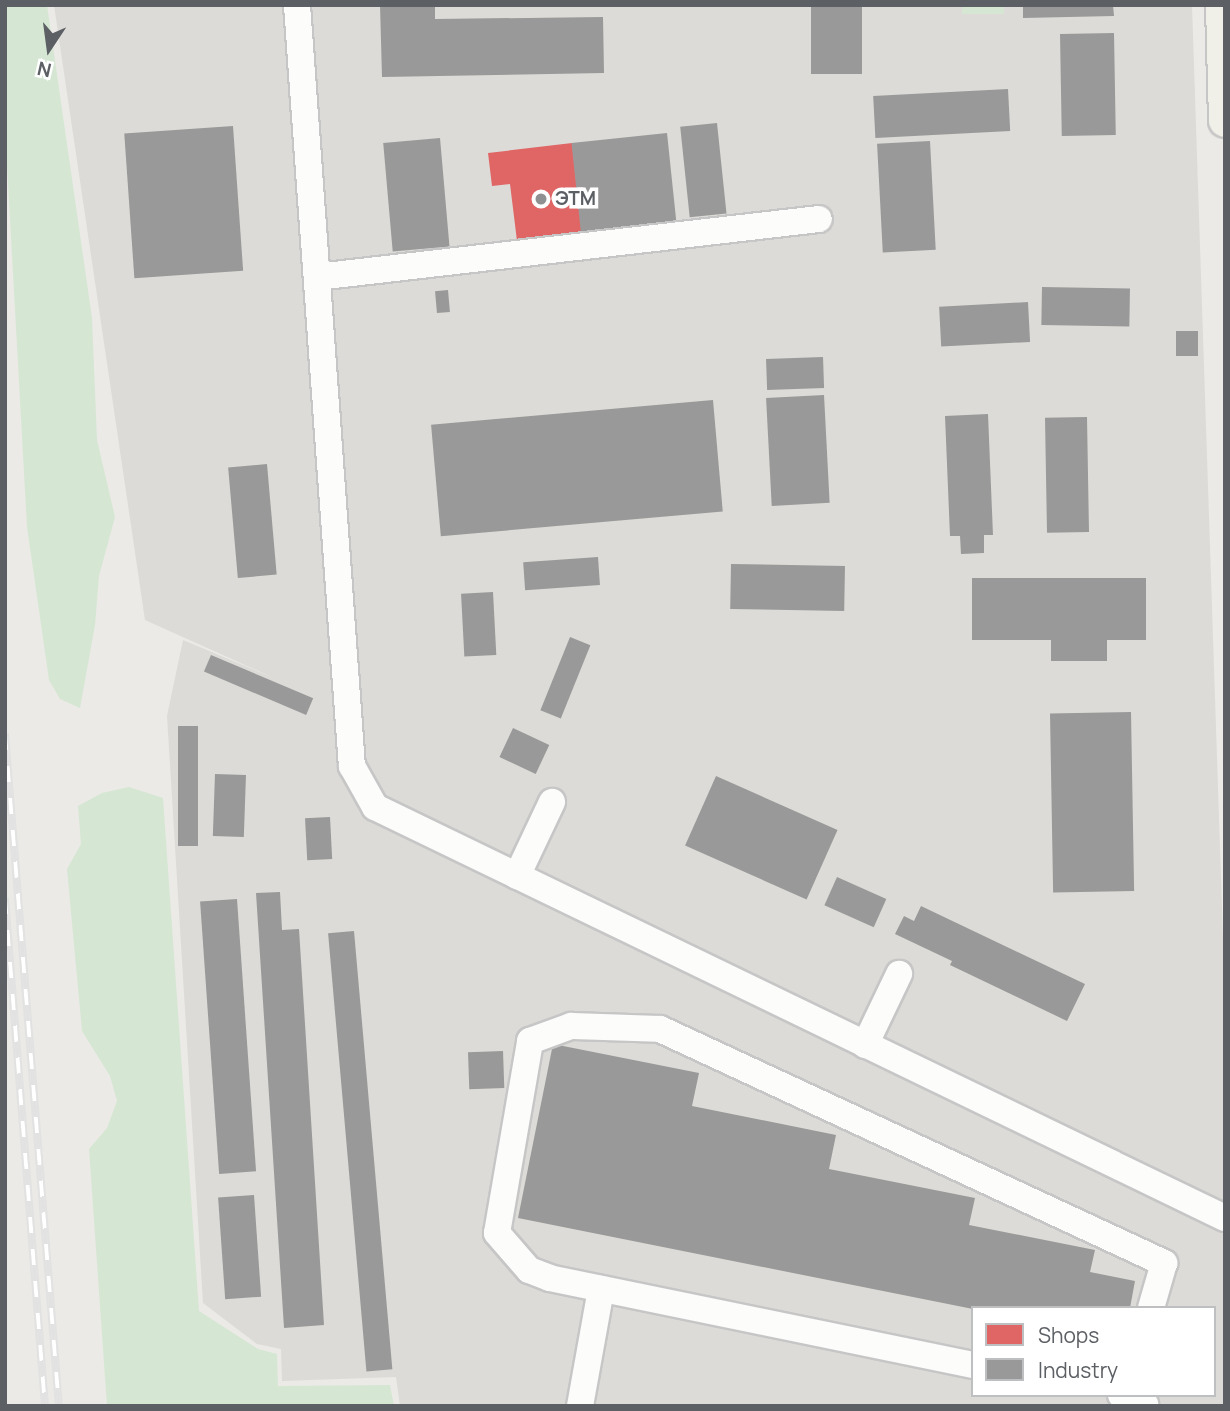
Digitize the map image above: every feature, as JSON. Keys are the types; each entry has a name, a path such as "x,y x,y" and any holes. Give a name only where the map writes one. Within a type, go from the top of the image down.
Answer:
{"main road":[{"path":"1223,5 1225,120"}],"street":[{"path":"297,5 352,766 375,807 1225,1218"},
{"path":"317,277 819,219"},
{"path":"517,876 552,802"},
{"path":"864,1045 899,974"},
{"path":"971,1365 601,1289 550,1278 529,1270 497,1233 530,1041 571,1026 660,1029 1164,1263 1152,1306"},
{"path":"580,1406 601,1289"}],"shaded area":[{"path":"54,5 1192,5 1225,998 1225,1406 400,1406 396,1377 282,1381 281,1349 257,1344 203,1303 167,716 183,640 276,679 145,620"}],"green space":[{"path":"5,5 47,5 92,318 97,440 115,517 99,576 95,625 80,708 60,699 49,680 27,527 5,129"},
{"path":"962,5 1004,5 1004,14 962,14"},
{"path":"129,787 163,798 199,1311 258,1349 277,1354 278,1386 390,1385 394,1406 107,1406 89,1149 107,1128 117,1101 110,1076 82,1031 67,869 81,844 78,806 102,793"}],"building: Shops":[{"path":"572,143 582,234 517,241 510,184 492,186 488,153"}],"building: Industry":[{"path":"380,5 435,5 435,19 603,17 604,73 382,77"},
{"path":"811,5 862,5 862,74 811,74"},
{"path":"1023,5 1113,5 1114,16 1023,18"},
{"path":"1114,33 1116,135 1062,136 1060,34"},
{"path":"1008,89 1010,131 875,138 873,96"},
{"path":"717,123 727,214 690,217 680,127"},
{"path":"233,126 243,271 134,278 124,134"},
{"path":"667,133 677,224 581,234 572,143"},
{"path":"440,138 449,247 393,252 383,143"},
{"path":"930,141 936,250 883,253 877,144"},
{"path":"1042,287 1130,289 1129,327 1041,325"},
{"path":"448,290 450,312 437,313 435,291"},
{"path":"1028,302 1030,342 941,347 939,307"},
{"path":"1176,331 1198,331 1198,356 1176,356"},
{"path":"823,357 824,388 767,390 766,359"},
{"path":"824,395 830,503 772,506 766,398"},
{"path":"713,400 723,512 441,536 431,425"},
{"path":"988,414 993,535 984,535 984,553 961,554 960,536 950,536 945,416"},
{"path":"1087,417 1089,532 1047,533 1045,418"},
{"path":"267,464 277,575 238,578 228,467"},
{"path":"598,557 600,585 525,590 523,562"},
{"path":"731,564 845,566 844,611 730,609"},
{"path":"972,578 1146,578 1146,640 1107,640 1107,661 1051,661 1051,640 972,640"},
{"path":"493,592 496,655 464,657 461,594"},
{"path":"570,637 590,645 561,718 540,710"},
{"path":"211,655 313,698 306,715 204,672"},
{"path":"1131,712 1134,891 1053,892 1050,713"},
{"path":"178,726 198,726 198,846 178,846"},
{"path":"513,728 549,745 536,774 499,757"},
{"path":"215,774 246,775 244,837 213,836"},
{"path":"716,776 838,830 807,900 685,845"},
{"path":"330,817 332,859 307,860 305,818"},
{"path":"837,877 886,899 874,927 824,905"},
{"path":"280,892 282,930 299,929 324,1325 284,1328 256,893"},
{"path":"237,899 256,1171 219,1174 200,902"},
{"path":"921,906 1085,984 1067,1021 950,965 952,961 895,934 904,916 914,921"},
{"path":"354,931 392,1369 366,1372 328,933"},
{"path":"553,1044 699,1073 692,1106 836,1135 829,1169 975,1198 969,1225 1095,1250 1090,1272 1135,1281 1130,1306 971,1306 971,1309 518,1218"},
{"path":"503,1051 504,1088 469,1089 468,1052"},
{"path":"254,1195 261,1297 225,1299 218,1198"}],"railway":[{"path":"5,734 59,1406"},
{"path":"5,898 45,1406"}],"place":[{"name":"ЭТМ","path":"541,199"}]}
